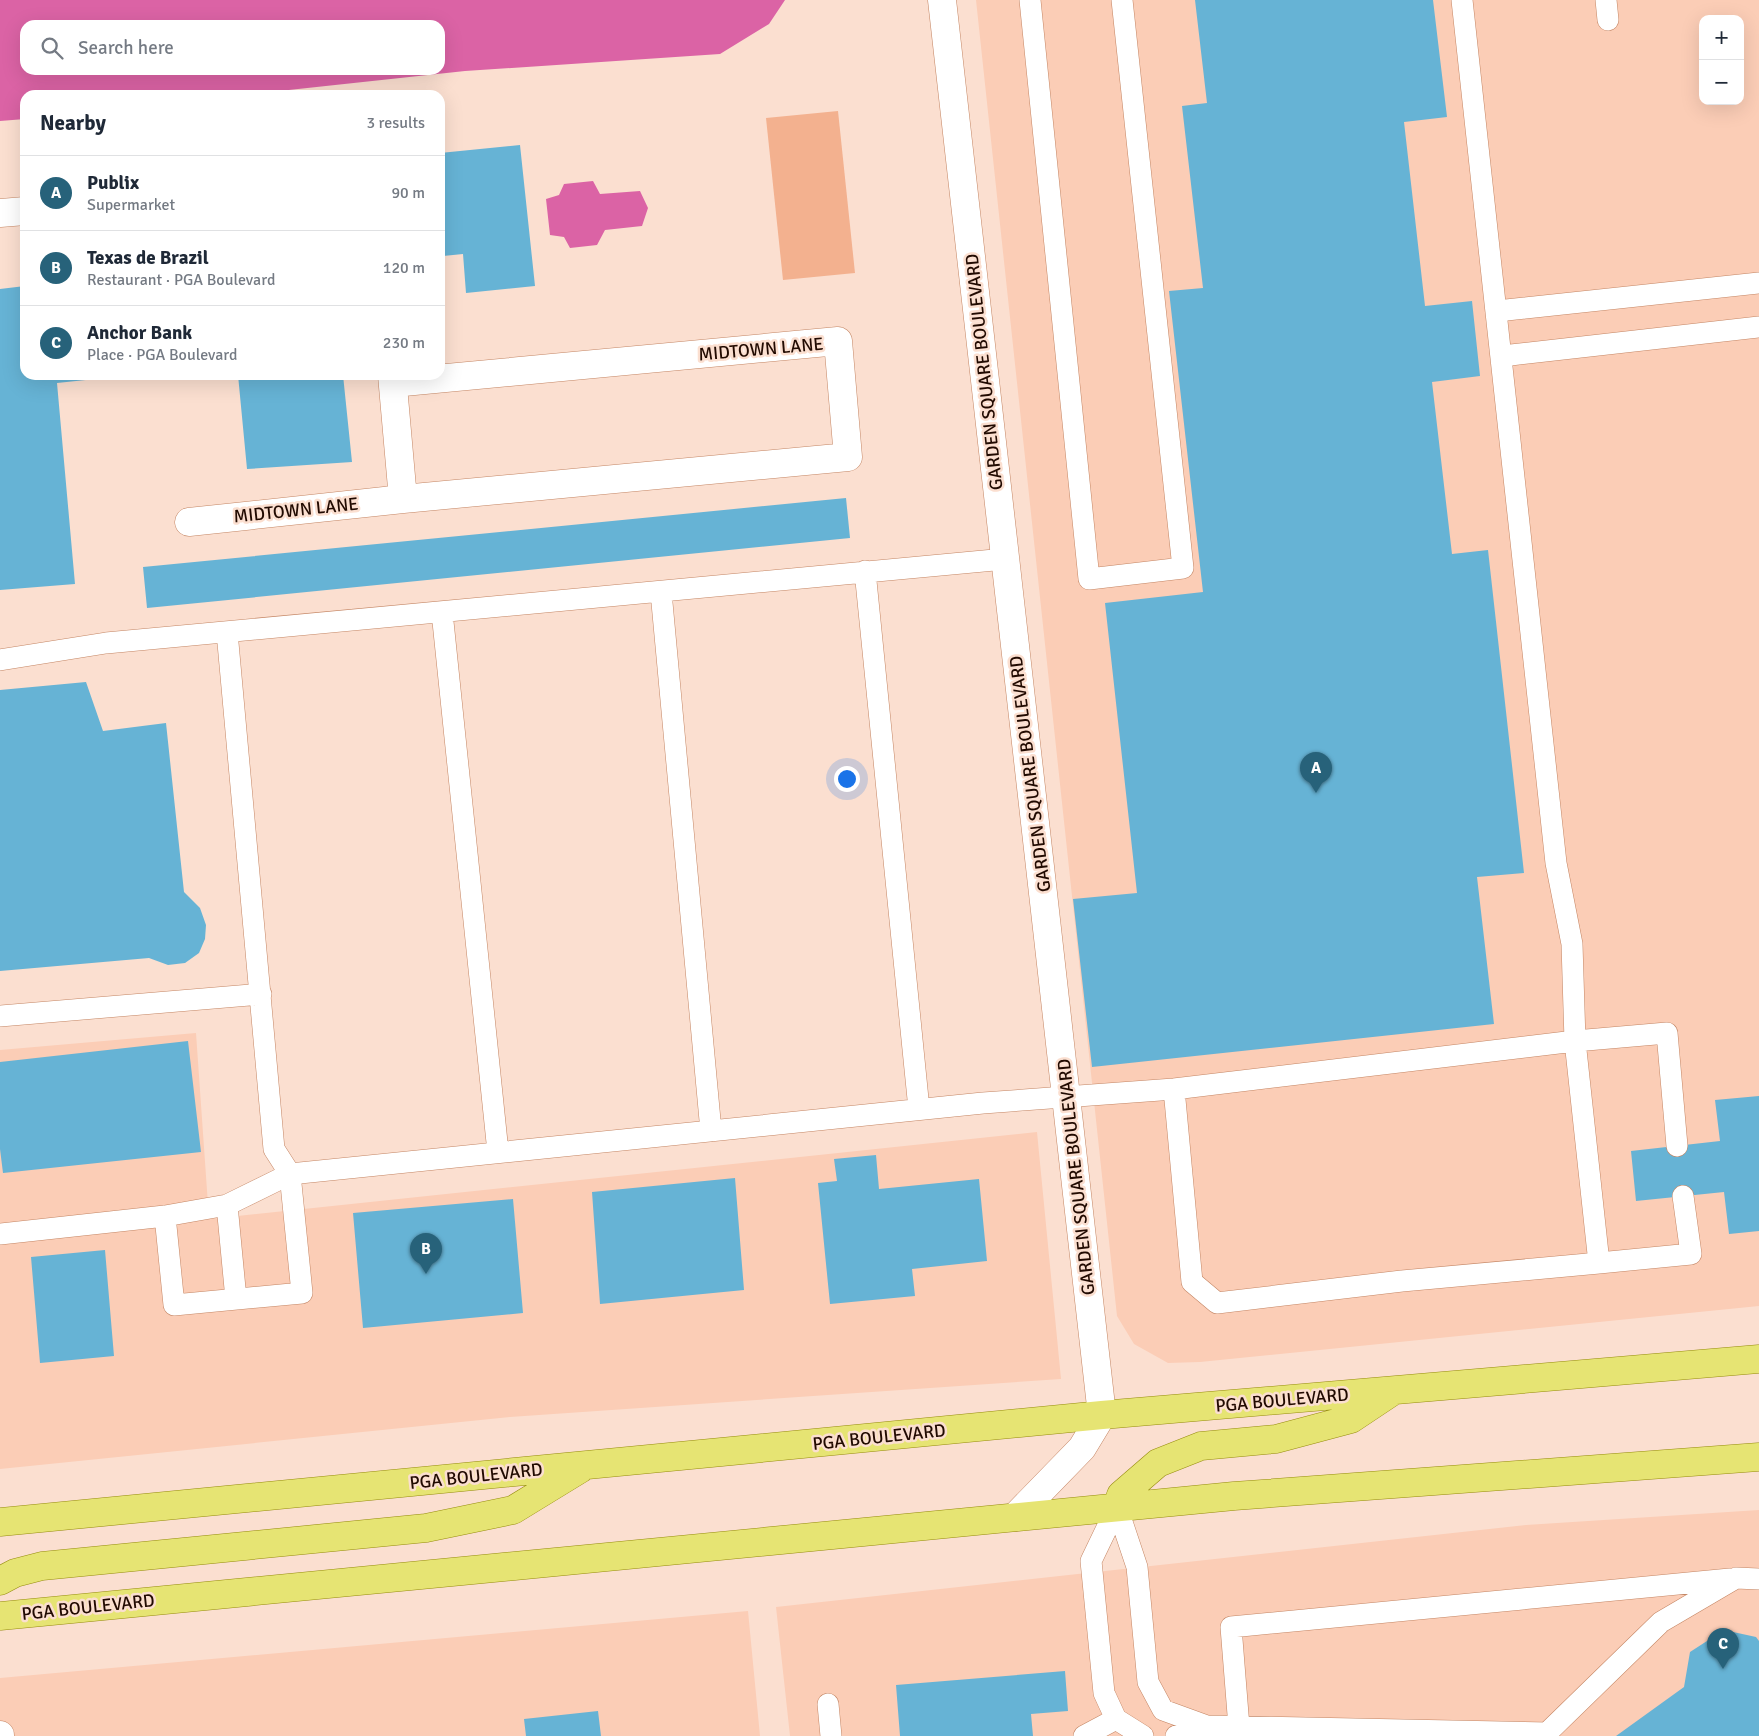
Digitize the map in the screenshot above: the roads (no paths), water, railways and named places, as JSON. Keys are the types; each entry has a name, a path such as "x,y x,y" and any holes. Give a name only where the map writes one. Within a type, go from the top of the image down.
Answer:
{"main road":[{"name":"PGA BOULEVARD","path":"0,1522 1102,1415 1759,1359"},
{"path":"1117,1507 1121,1495 1158,1463 1201,1446 1276,1439 1351,1420 1394,1390"},
{"name":"PGA BOULEVARD","path":"0,1616 1117,1507 1759,1457"},
{"path":"0,1581 15,1573 42,1566 426,1528 513,1510 585,1465"}],"street":[{"name":"GARDEN SQUARE BOULEVARD","path":"942,0 1102,1415"},
{"path":"0,214 20,212"},
{"name":"MIDTOWN LANE","path":"189,522 403,499 848,457 838,342 445,375"},
{"name":"MIDTOWN LANE","path":"392,380 403,499"},
{"path":"1015,1517 1082,1448 1102,1415"}],"lane":[{"path":"1030,0 1089,579 1183,568 1122,0"},
{"path":"1462,0 1556,863 1572,944 1576,1041 1599,1263"},
{"path":"1497,311 1759,283"},
{"path":"1502,356 1759,327"},
{"path":"0,660 106,643 1005,559"},
{"path":"865,571 919,1110"},
{"path":"661,592 711,1131"},
{"path":"442,612 498,1152"},
{"path":"165,1216 174,1305 302,1293 290,1174 274,1149 227,632"},
{"path":"0,1016 261,994"},
{"path":"0,1234 165,1216 227,1205 290,1174 919,1110 1174,1089 1576,1041 1667,1033 1678,1146"},
{"path":"1174,1089 1192,1282 1217,1303 1402,1281 1691,1254 1683,1196"},
{"path":"227,1205 236,1299"},
{"path":"1117,1507 1092,1561 1104,1693 1116,1718 1143,1736"},
{"path":"1117,1507 1137,1567 1148,1682 1163,1710 1207,1726 1547,1734 1661,1622 1736,1578"},
{"path":"1239,1727 1231,1627 1736,1578 1759,1579"},
{"path":"828,1704 831,1736"},
{"path":"1084,1736 1116,1718"},
{"path":"1176,1736 1207,1726"}],"place":[{"name":"Publix","path":"1316,793"},
{"name":"Texas de Brazil","path":"426,1274"},
{"name":"Anchor Bank","path":"1723,1669"}]}
